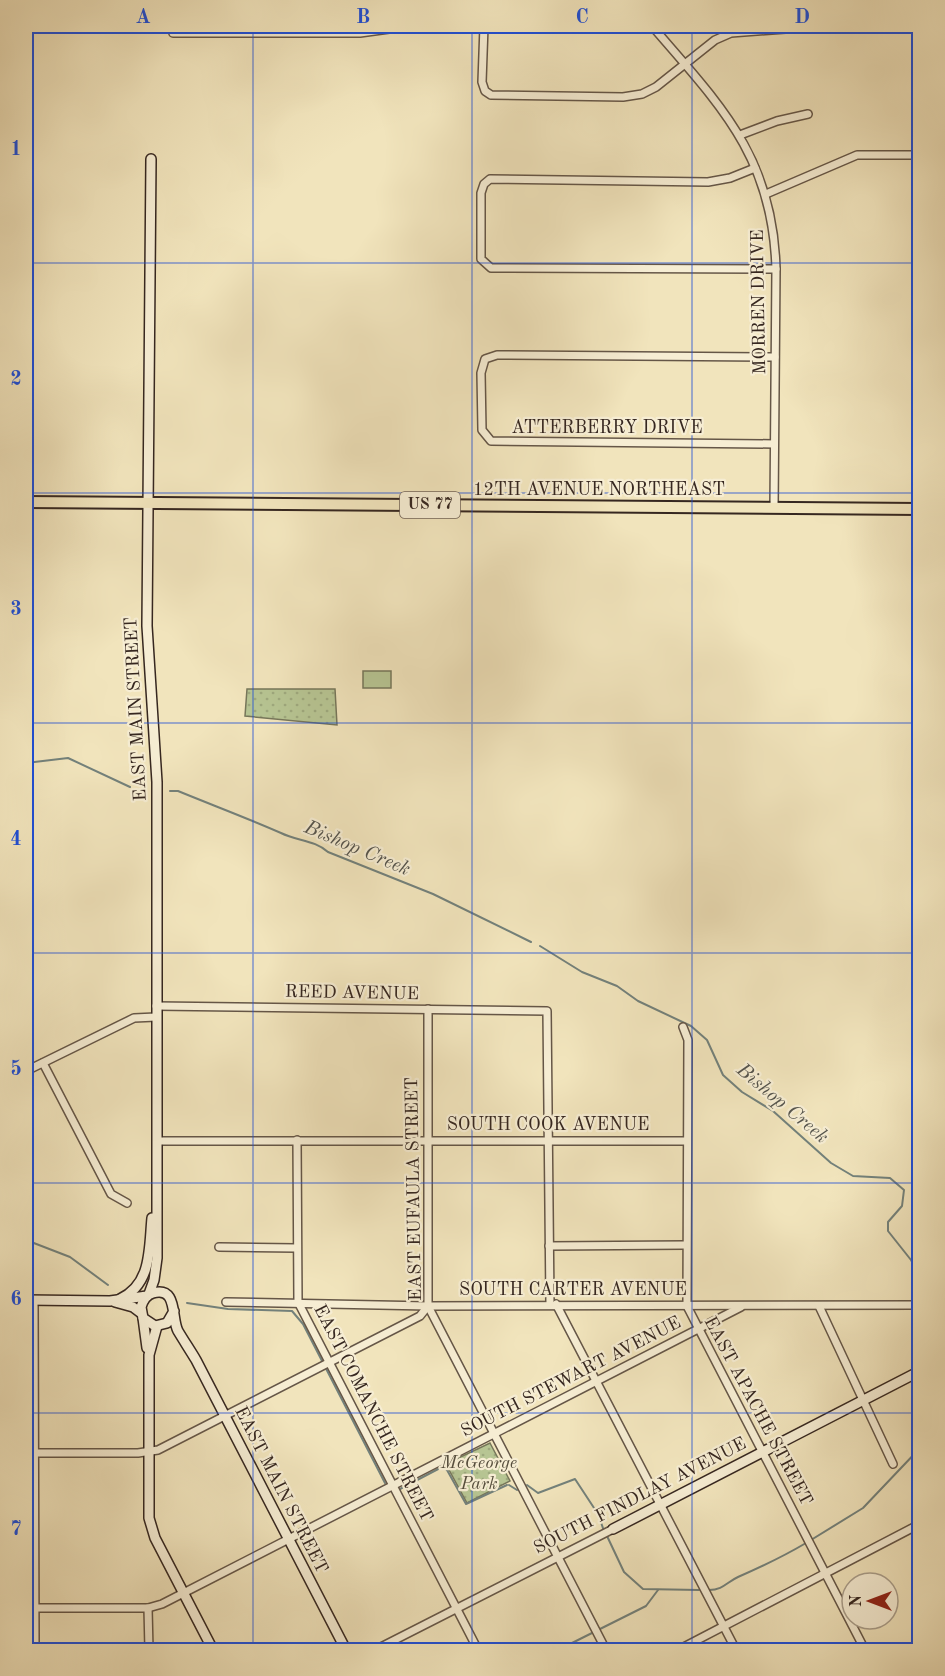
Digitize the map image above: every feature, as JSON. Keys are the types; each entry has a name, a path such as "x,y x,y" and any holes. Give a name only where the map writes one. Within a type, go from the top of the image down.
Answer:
{"main road":[{"name":"12TH AVENUE NORTHEAST","path":"26,502 920,509"}],"street":[{"path":"173,33 213,29 303,29 368,33 411,26"},
{"path":"483,26 482,82 485,91 494,95 633,96 656,87 715,40 731,33 827,26"},
{"name":"MORREN DRIVE","path":"652,26 685,63 740,135 766,194 774,227 776,269 774,508"},
{"path":"740,135 777,121 808,114"},
{"path":"766,194 857,155 920,155"},
{"name":"EAST MAIN STREET","path":"148,1295 154,1280 157,1258 157,782 147,626 151,159"},
{"path":"755,168 723,180 708,182 490,179 482,188 481,258 491,268 776,269"},
{"name":"ATTERBERRY DRIVE","path":"774,444 491,441 483,434 481,424 482,366 485,359 497,355 775,357"},
{"name":"REED AVENUE","path":"156,1006 547,1011 548,1139"},
{"name":"EAST EUFAULA STREET","path":"428,1009 428,1306 606,1650"},
{"path":"26,1071 134,1018 156,1017"},
{"name":"EAST APACHE STREET","path":"683,1027 687,1040 685,1245 687,1306 865,1650"},
{"path":"43,1063 111,1194 127,1203"},
{"path":"548,1139 549,1246 553,1304 596,1381 736,1650"},
{"name":"SOUTH COOK AVENUE","path":"157,1141 548,1139 686,1141"},
{"name":"EAST COMANCHE STREET","path":"297,1140 298,1302 478,1650"},
{"path":"115,1300 135,1289 147,1270 156,1174"},
{"path":"549,1246 685,1245"},
{"path":"219,1247 296,1248"},
{"name":"EAST MAIN STREET","path":"157,1258 166,1294"},
{"path":"35,1650 34,1453 30,1300 115,1300 155,1292 166,1294 173,1301 172,1318 159,1326 148,1355"},
{"path":"148,1295 143,1301 142,1315 148,1355 149,1518 155,1538 213,1650"},
{"path":"115,1300 133,1307 159,1326"},
{"name":"SOUTH CARTER AVENUE","path":"226,1302 428,1306 920,1305"},
{"path":"26,1453 158,1450 420,1316 428,1306"},
{"path":"819,1306 893,1464"},
{"name":"SOUTH STEWART AVENUE","path":"148,1608 184,1593 741,1307"},
{"name":"EAST MAIN STREET","path":"174,1311 177,1329 225,1416 346,1650"},
{"name":"EAST MAIN STREET","path":"159,1326 187,1345"},
{"name":"SOUTH FINDLAY AVENUE","path":"375,1650 920,1371"},
{"path":"678,1650 920,1524"},
{"path":"26,1608 148,1608 149,1650"}],"green space":[{"path":"363,671 391,671 391,688 363,688"},
{"path":"247,689 335,689 337,725 245,716"},
{"name":"McGeorge Park","path":"490,1443 510,1481 467,1503 448,1468 452,1461"}],"waterway":[{"name":"Bishop Creek","path":"26,763 68,758 130,787"},
{"name":"Bishop Creek","path":"170,791 178,791 287,836 317,845 328,852 433,894 531,942"},
{"name":"Bishop Creek","path":"540,946 582,972 617,986 638,1001 691,1026 707,1040 723,1075 742,1092 773,1111 831,1163 853,1176 890,1178 904,1190 902,1206 888,1222 888,1231 911,1260 920,1276"},
{"path":"26,1240 70,1257 108,1285"},
{"path":"187,1303 228,1309 292,1311 303,1324 385,1483"},
{"path":"811,1540 863,1508 920,1448"},
{"path":"400,1489 442,1467 447,1470 466,1504 507,1485"},
{"path":"527,1485 538,1493 575,1479 598,1514 604,1531"},
{"path":"509,1485 517,1490"},
{"path":"607,1536 624,1572 643,1589 699,1590"},
{"path":"709,1590 721,1587 806,1543"},
{"path":"558,1650 646,1606 658,1590"}]}
